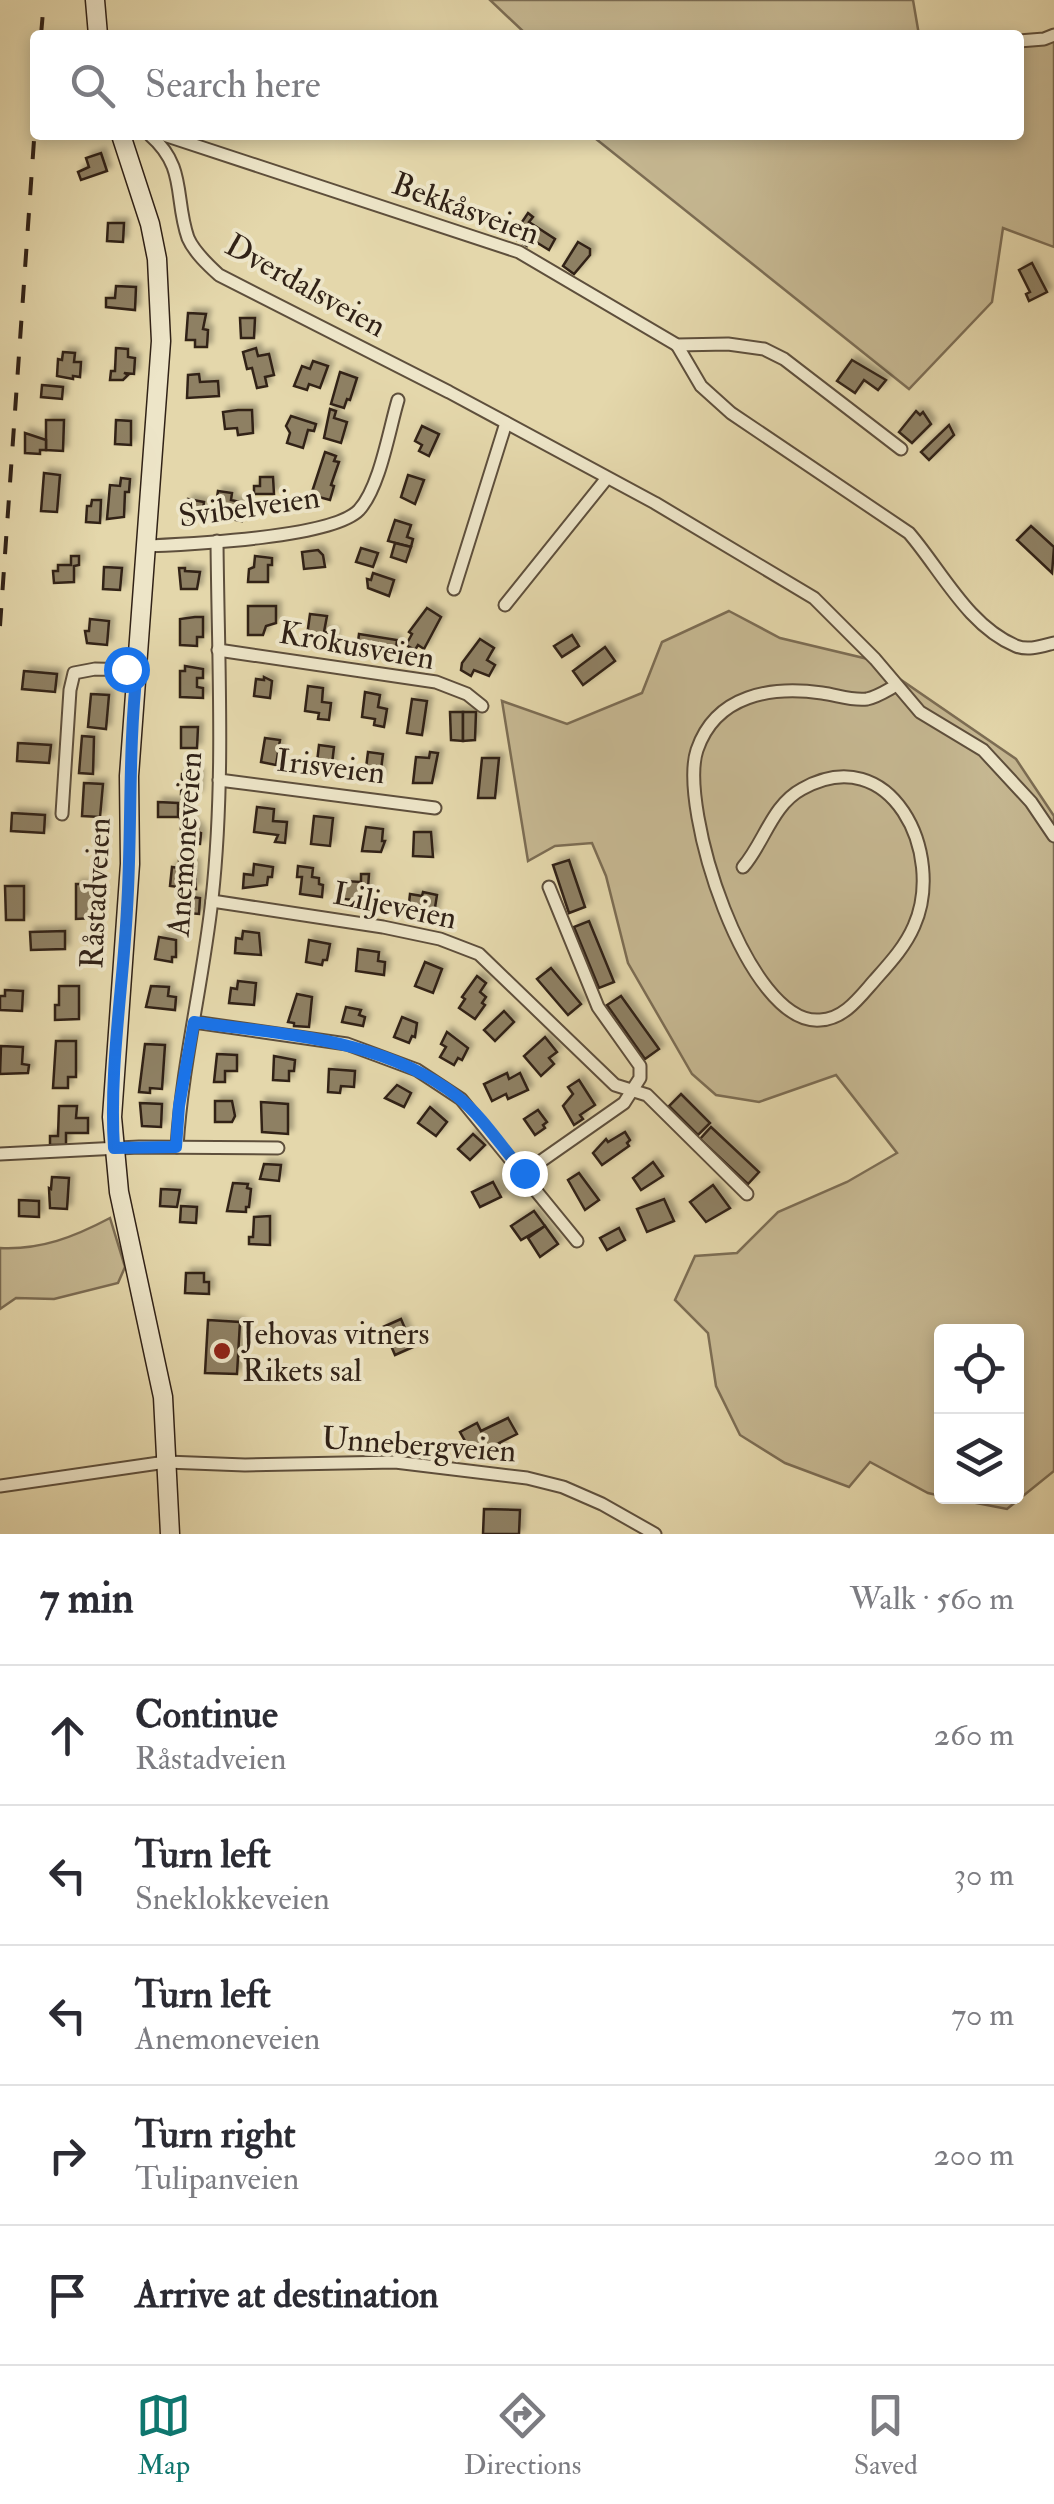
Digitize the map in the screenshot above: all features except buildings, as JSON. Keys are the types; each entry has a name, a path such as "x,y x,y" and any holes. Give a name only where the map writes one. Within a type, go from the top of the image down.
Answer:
{"main road":[{"path":"95,0 98,30"},
{"name":"Råstadveien","path":"123,140 150,224 160,308 159,396 129,776 127,920 114,1057 114,1148 118,1192 160,1380 170,1534"}],"street":[{"path":"1024,40 1054,35"},
{"name":"Dverdalsveien","path":"156,140 166,149 177,174 189,239 219,275 608,478 814,598 920,712 983,750 1031,802 1054,836"},
{"name":"Bekkåsveien","path":"179,140 519,252 677,344 702,386 731,412 813,472 843,486 909,533 951,593 992,630 1016,647 1030,649 1054,642"},
{"path":"677,344 728,344 764,349 784,358 902,449"},
{"name":"Svibelveien","path":"148,546 327,527 357,512 370,493 398,400"},
{"path":"454,590 506,423"},
{"path":"505,605 608,478"},
{"name":"Anemoneveien","path":"176,1147 212,901 219,780 217,541"},
{"name":"Krokusveien","path":"218,650 436,682 467,694 482,706"},
{"path":"62,814 74,672 95,668 137,670"},
{"path":"743,867 787,800 817,783 856,779 887,792 906,812 918,840 922,865 917,920 900,951 844,1012 821,1020 795,1015 779,1002 752,965 702,844 693,766 703,736 714,719 746,697 763,691 793,689 844,698 870,698 895,686"},
{"name":"Irisveien","path":"219,780 435,808"},
{"path":"524,1173 624,1103 640,1078 640,1066 598,1007 549,888"},
{"name":"Liljeveien","path":"212,901 383,926 462,946 498,971 615,1085 647,1095 748,1194"},
{"path":"194,1022 347,1044 418,1070 461,1100 577,1241"},
{"path":"0,1154 114,1148 278,1148"},
{"name":"Unnebergveien","path":"0,1486 166,1462 378,1462 527,1478 586,1496 656,1534"}],"shaded area":[{"path":"490,0 913,0 918,30 522,30"},
{"path":"1054,31 1054,247 1003,228 992,302 909,389 597,140 1024,140 1024,38 1046,37"},
{"path":"729,611 780,638 872,660 1016,759 1054,816 1054,1471 1024,1495 1024,1324 934,1324 934,1494 870,1462 849,1487 785,1463 740,1435 716,1386 708,1333 675,1300 695,1256 737,1253 778,1212 847,1182 897,1153 836,1075 759,1102 716,1095 692,1074 628,963 606,876 592,843 555,846 528,861 502,701 567,724 642,693 662,642"},
{"path":"110,1218 125,1267 118,1283 54,1299 16,1298 0,1309 0,1248 57,1241"},
{"path":"981,1504 1013,1504 1007,1509"}],"railway":[{"path":"41,30 44,0"},
{"path":"0,626 34,140"}],"place":[{"name":"Jehovas vitners Rikets sal","path":"222,1351"}],"route":[{"path":"126,669 137,670 129,776 126,936 114,1057 114,1148 176,1147 194,1022 347,1044 418,1070 461,1100 524,1173"}]}
